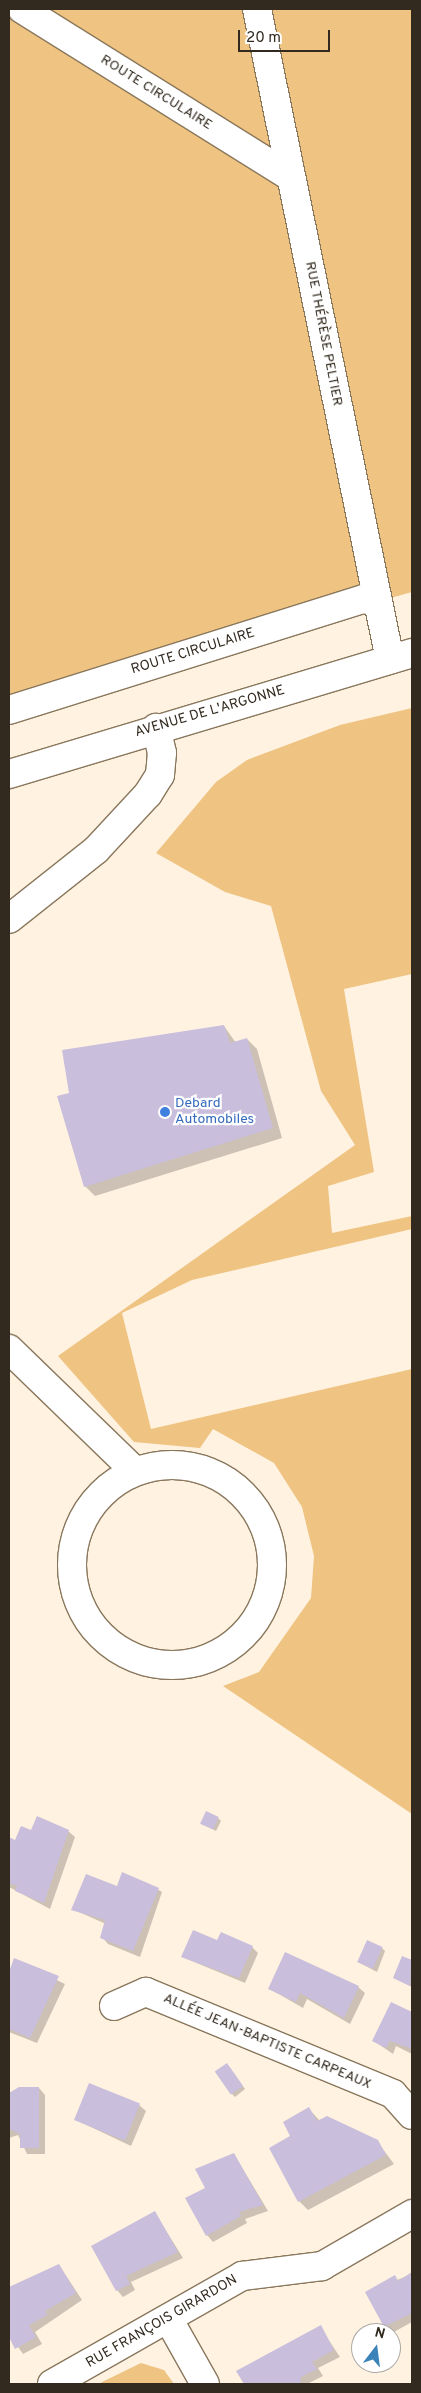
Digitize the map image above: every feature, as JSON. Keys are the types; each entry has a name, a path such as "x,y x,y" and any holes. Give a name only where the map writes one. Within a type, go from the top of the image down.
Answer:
{"street":[{"name":"ROUTE CIRCULAIRE","path":"22,9 291,177"},
{"name":"RUE THÉRÈSE PELTIER","path":"257,9 377,602 401,656"},
{"name":"ROUTE CIRCULAIRE","path":"9,710 364,599 377,602"},
{"name":"AVENUE DE L'ARGONNE","path":"9,774 156,728 401,656"},
{"path":"9,919 96,850 148,794 160,774 162,753 156,728"},
{"path":"9,1349 135,1471"},
{"path":"166,1464 213,1474 251,1502 266,1530 272,1569 268,1594 255,1623 232,1645 204,1661 170,1666 136,1659 106,1641 84,1615 72,1583 72,1548 83,1515 105,1489 135,1471 166,1464"},
{"name":"ALLÉE JEAN-BAPTISTE CARPEAUX","path":"114,2006 146,1992 393,2094 412,2115"},
{"name":"RUE FRANÇOIS GIRARDON","path":"52,2384 169,2320 242,2276 322,2266 412,2214"},
{"path":"169,2320 205,2384"}],"shaded area":[{"path":"9,9 412,9 412,592 9,705"},
{"path":"412,708 412,974 344,989 374,1172 328,1186 332,1233 412,1216 412,1229 192,1280 122,1313 151,1429 412,1369 412,1814 223,1686 259,1672 311,1598 314,1556 302,1507 274,1463 213,1429 200,1448 134,1442 58,1356 355,1145 321,1091 271,906 225,892 156,853 216,782 247,760 340,725"},
{"path":"141,2363 164,2370 174,2384 98,2384"}],"building":[{"name":"Debard Automobiles","path":"224,1025 230,1043 247,1038 273,1128 84,1187 57,1096 69,1093 62,1050"},
{"path":"206,1811 219,1817 213,1830 200,1824"},
{"path":"37,1816 69,1830 44,1903 15,1891 17,1886 9,1883 9,1837 15,1840 21,1826 31,1830"},
{"path":"122,1872 159,1888 133,1951 100,1938 105,1920 71,1910 86,1874 117,1886"},
{"path":"193,1930 217,1940 221,1932 253,1946 239,1978 181,1957"},
{"path":"367,1940 383,1947 373,1969 357,1962"},
{"path":"285,1952 359,1986 344,2018 300,1993 296,2002 268,1989"},
{"path":"402,1956 412,1960 410,1986 393,1978"},
{"path":"14,1958 59,1976 30,2038 9,2029 9,1972"},
{"path":"391,2002 412,2012 412,2049 390,2041 386,2048 372,2041"},
{"path":"227,2063 243,2086 231,2095 215,2072"},
{"path":"89,2083 140,2104 125,2141 74,2120"},
{"path":"19,2087 39,2087 39,2148 20,2148 20,2134 9,2129 9,2093"},
{"path":"309,2107 317,2121 327,2116 378,2140 386,2155 298,2202 269,2148 290,2136 283,2122"},
{"path":"234,2153 263,2205 239,2212 241,2216 206,2236 185,2198 205,2188 195,2169"},
{"path":"155,2211 178,2252 126,2276 130,2284 116,2291 91,2246"},
{"path":"59,2264 76,2293 45,2311 47,2315 29,2325 36,2337 15,2349 9,2337 9,2287"},
{"path":"412,2272 412,2313 392,2323 382,2323 365,2292 395,2275 398,2281"},
{"path":"321,2325 334,2350 312,2362 317,2369 301,2377 300,2384 244,2384 236,2371"}],"place":[{"name":"Debard Automobiles","path":"165,1112"}]}
